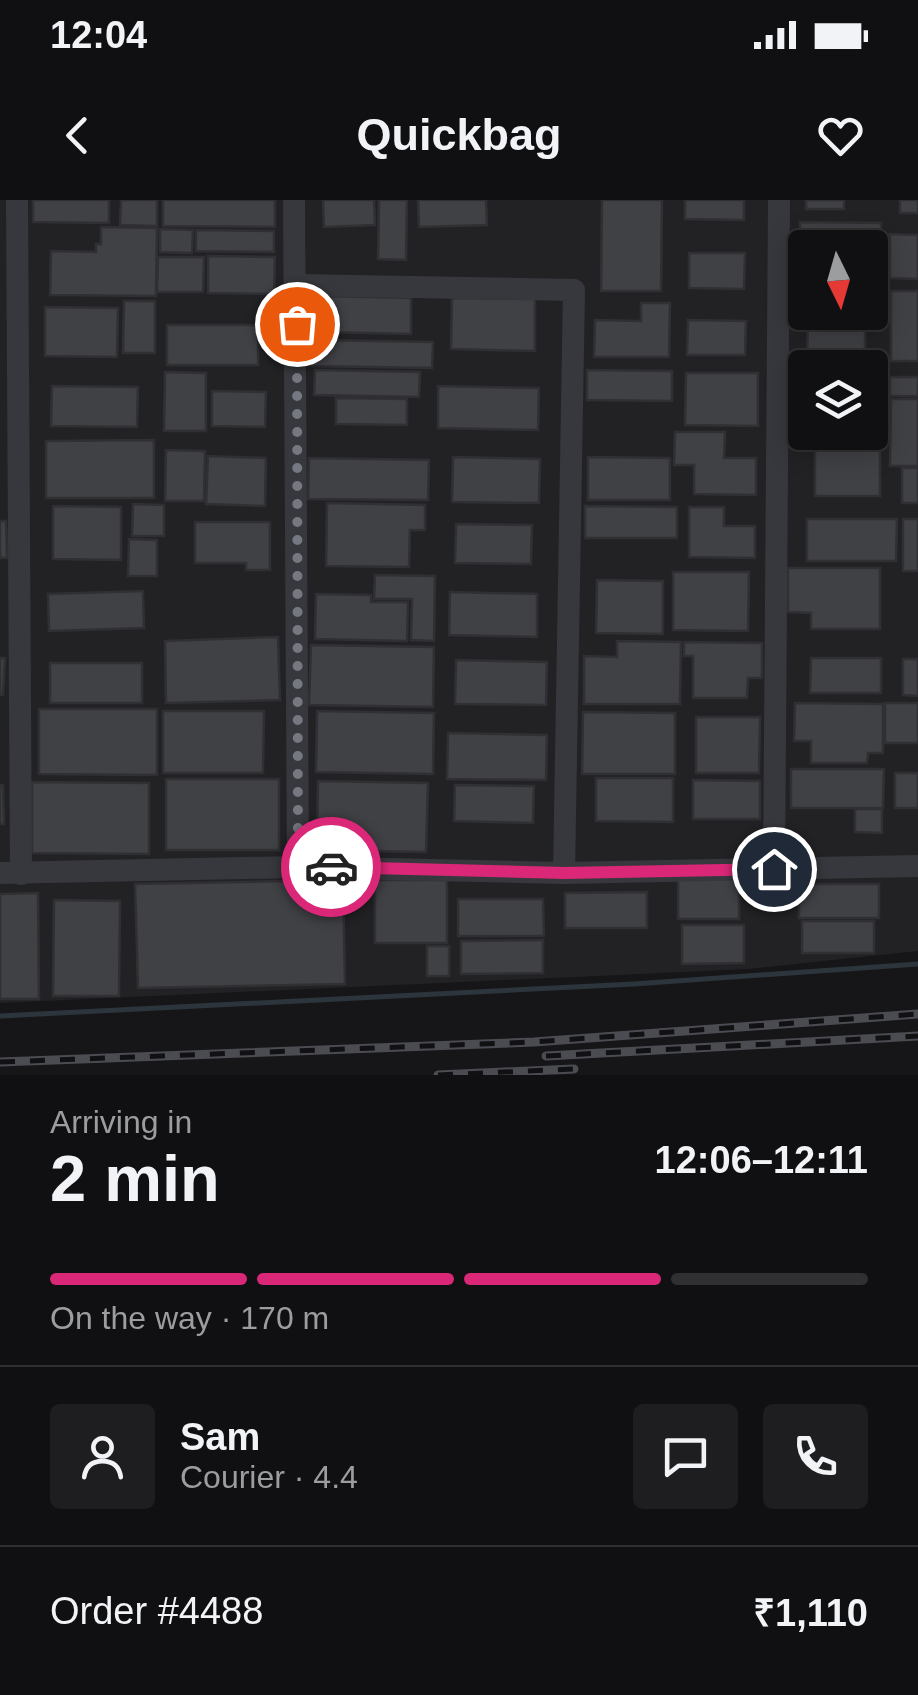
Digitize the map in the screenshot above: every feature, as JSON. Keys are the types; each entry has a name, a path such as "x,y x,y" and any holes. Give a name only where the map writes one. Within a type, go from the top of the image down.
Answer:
{"street":[{"path":"17,200 11,873 298,866 564,873 918,866"},
{"path":"294,200 298,866"},
{"path":"774,869 779,200"},
{"path":"297,284 574,290 564,873"}],"shaded area":[{"path":"0,200 918,200 918,951 748,969 0,1003"}],"building":[{"path":"33,200 109,200 109,223 33,222"},
{"path":"121,200 157,200 157,226 120,225"},
{"path":"163,200 275,200 275,227 163,226"},
{"path":"323,200 374,200 375,225 324,227"},
{"path":"379,200 407,200 406,260 378,259"},
{"path":"418,200 486,200 487,225 419,227"},
{"path":"602,200 662,200 661,291 601,291"},
{"path":"685,200 744,200 744,220 685,219"},
{"path":"806,200 844,200 844,209 806,209"},
{"path":"900,200 918,200 918,213 900,213"},
{"path":"800,222 881,223 881,230 800,230"},
{"path":"101,227 157,228 156,296 50,295 51,251 96,252 96,244 101,244"},
{"path":"160,229 193,230 192,253 160,252"},
{"path":"196,230 274,231 274,252 196,251"},
{"path":"890,234 918,235 918,279 890,278"},
{"path":"689,253 745,253 744,289 689,288"},
{"path":"208,256 275,257 274,294 208,293"},
{"path":"158,257 204,257 203,292 157,292"},
{"path":"891,291 918,291 918,361 891,361"},
{"path":"326,296 411,298 411,334 325,332"},
{"path":"452,298 535,299 535,351 451,349"},
{"path":"124,301 155,301 155,353 123,353"},
{"path":"641,303 670,303 669,357 594,357 595,320 641,321"},
{"path":"45,307 118,308 117,357 45,356"},
{"path":"688,320 746,321 745,355 687,355"},
{"path":"167,325 258,325 258,365 167,365"},
{"path":"808,330 865,330 865,350 807,350"},
{"path":"311,340 433,342 432,368 311,366"},
{"path":"315,370 420,372 419,397 314,395"},
{"path":"587,370 672,371 672,401 587,400"},
{"path":"165,372 206,373 206,431 164,431"},
{"path":"686,373 758,373 758,426 685,425"},
{"path":"890,377 918,377 918,396 890,396"},
{"path":"52,386 138,387 137,427 51,426"},
{"path":"438,386 539,388 538,430 438,428"},
{"path":"212,391 266,392 265,427 212,426"},
{"path":"336,398 407,399 407,425 336,424"},
{"path":"891,399 918,399 918,466 890,466"},
{"path":"675,432 725,432 724,458 756,458 756,495 694,494 694,465 674,465"},
{"path":"154,440 154,498 46,498 46,441"},
{"path":"166,450 205,451 204,501 165,501"},
{"path":"815,450 880,450 880,496 815,496"},
{"path":"208,456 266,458 265,506 206,504"},
{"path":"453,457 540,459 539,503 452,502"},
{"path":"588,457 670,458 670,500 588,500"},
{"path":"309,458 429,460 428,500 308,499"},
{"path":"902,468 918,468 918,503 902,503"},
{"path":"327,503 425,505 425,530 410,530 409,567 326,566"},
{"path":"133,504 164,505 164,536 132,536"},
{"path":"53,506 121,507 121,560 53,559"},
{"path":"585,506 677,507 677,538 585,538"},
{"path":"689,507 724,507 724,526 755,526 755,558 689,557"},
{"path":"807,519 897,519 896,561 807,561"},
{"path":"903,519 918,519 918,571 903,571"},
{"path":"0,521 6,521 7,558 0,558"},
{"path":"195,522 270,522 270,570 246,570 246,563 195,563"},
{"path":"456,524 532,525 531,564 455,563"},
{"path":"129,539 157,540 157,576 128,576"},
{"path":"788,568 880,568 880,629 811,629 811,613 788,612"},
{"path":"673,572 749,572 748,631 673,630"},
{"path":"375,575 435,576 434,641 411,640 412,599 374,599"},
{"path":"597,580 663,581 663,634 596,633"},
{"path":"143,591 144,628 49,631 48,594"},
{"path":"450,592 537,594 537,637 449,635"},
{"path":"316,594 371,595 371,602 408,602 407,641 315,639"},
{"path":"278,637 280,700 166,703 165,641"},
{"path":"617,641 681,642 680,704 584,704 584,656 617,657"},
{"path":"684,642 762,643 762,678 748,678 747,698 693,698 693,656 684,656"},
{"path":"311,645 434,647 433,707 309,705"},
{"path":"0,658 5,658 3,695 0,695"},
{"path":"811,658 881,658 881,693 810,693"},
{"path":"903,659 918,659 918,696 903,695"},
{"path":"456,660 547,662 546,705 455,704"},
{"path":"50,663 142,663 142,703 50,703"},
{"path":"795,703 883,704 883,753 868,753 867,763 811,763 811,741 794,741"},
{"path":"885,703 918,703 918,743 885,743"},
{"path":"39,709 157,709 157,775 39,774"},
{"path":"163,711 264,711 263,773 163,773"},
{"path":"317,711 434,713 433,774 316,772"},
{"path":"583,712 675,713 675,774 582,774"},
{"path":"696,717 760,717 759,773 696,773"},
{"path":"448,733 547,735 546,780 447,779"},
{"path":"791,769 884,769 883,808 791,808"},
{"path":"895,773 918,773 918,808 895,808"},
{"path":"596,778 673,778 673,822 596,821"},
{"path":"166,779 279,779 279,850 166,850"},
{"path":"693,780 760,781 760,819 693,819"},
{"path":"318,781 428,783 426,852 317,850"},
{"path":"32,782 149,783 149,854 32,853"},
{"path":"3,785 4,824 0,824"},
{"path":"455,785 534,786 533,823 454,821"},
{"path":"855,809 882,809 882,833 855,832"},
{"path":"678,878 739,878 739,919 678,919"},
{"path":"343,880 345,984 138,988 135,884"},
{"path":"375,880 447,880 447,943 375,943"},
{"path":"799,884 879,884 879,918 799,918"},
{"path":"647,892 647,928 565,928 565,893"},
{"path":"38,893 39,999 0,999 0,894"},
{"path":"458,899 543,899 544,936 458,936"},
{"path":"54,900 120,901 119,996 53,996"},
{"path":"802,921 874,921 874,953 802,953"},
{"path":"682,925 744,925 744,963 682,964"},
{"path":"543,940 543,973 461,974 461,941"},
{"path":"427,946 449,946 449,976 427,976"}],"waterway":[{"path":"0,1016 634,984 918,964"}],"railway":[{"path":"0,1062 534,1042 918,1014"},
{"path":"546,1056 918,1036"},
{"path":"438,1075 574,1069"}],"way so far":[{"path":"297,324 298,866 331,867"}],"route":[{"path":"331,867 564,873 774,869"}]}
